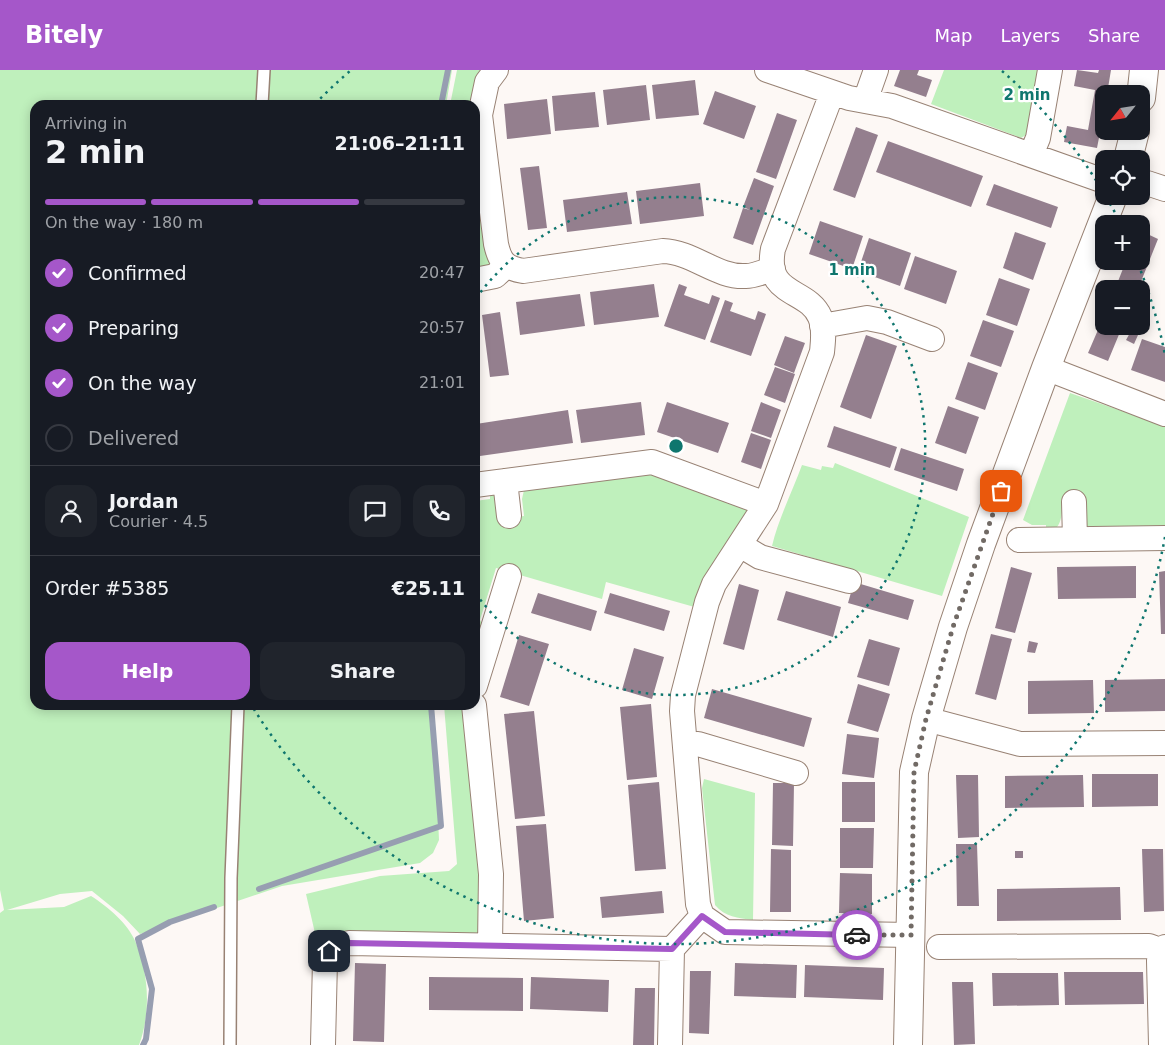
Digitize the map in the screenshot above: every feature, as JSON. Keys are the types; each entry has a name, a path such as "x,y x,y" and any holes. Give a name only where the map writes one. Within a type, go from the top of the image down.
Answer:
{"street":[{"path":"496,70 487,82 480,115 496,244 500,260 506,266 523,271 663,251 683,254 733,275 748,276 773,269"},
{"path":"767,70 832,93 892,106 1095,178"},
{"path":"865,101 876,70"},
{"path":"1031,155 1038,138 1050,70"},
{"path":"1142,85 1144,70"},
{"path":"832,93 773,249 771,261 776,278 785,289 812,306 820,317 822,352 766,504 718,578 707,602 683,695 682,711 698,904 702,916 725,932 740,934 911,935"},
{"path":"908,1045 914,772 926,719 953,627 982,544 1046,368 1109,205"},
{"path":"480,279 496,276 506,266"},
{"path":"822,326 867,318 887,322 932,339"},
{"path":"1046,368 1165,414"},
{"path":"480,484 652,462 766,504"},
{"path":"505,480 509,516"},
{"path":"1074,502 1075,539"},
{"path":"1019,540 1165,538"},
{"path":"740,545 760,557 849,581"},
{"path":"480,653 509,576"},
{"path":"475,710 491,874 490,945"},
{"path":"926,719 1020,744 1165,743"},
{"path":"685,745 698,744 796,773"},
{"path":"670,1045 672,949 702,916"},
{"path":"322,1045 325,961 329,951 338,945 349,943 672,949"},
{"path":"939,947 1149,946 1164,949 1160,961 1161,1045"}],"lane":[{"path":"262,100 264,70"},
{"path":"230,1045 231,878 238,710"}],"green space":[{"path":"0,70 452,70 447,100 30,100 30,710 433,710 439,840 433,853 420,863 282,886 140,934 123,916 92,891 60,894 7,910 64,907 91,896 117,916 128,929 136,943 144,968 147,1007 139,1045 0,1045 0,913 4,910 0,890"},
{"path":"457,70 486,70 477,100 451,100"},
{"path":"944,70 1044,70 1032,136 1026,135 1021,138 931,104"},
{"path":"480,179 493,266 480,272"},
{"path":"1070,393 1165,426 1165,529 1088,530 1082,526 1078,503 1062,505 1060,523 1051,531 1046,532 1046,525 1032,525 1023,520"},
{"path":"835,463 969,517 942,596 772,546 781,516 802,465 821,470 822,466 833,468"},
{"path":"651,470 750,506 745,522 713,563 698,608 606,582 602,599 496,568 480,620 480,500 490,499 490,493 496,492 508,518 524,516 522,499 524,490"},
{"path":"480,620 487,632 480,640"},
{"path":"444,710 471,710 483,936 320,955 306,894 380,876 449,871 457,864"},
{"path":"704,779 755,793 753,920 737,918 723,912 715,905 702,788"}],"building":[{"path":"900,70 919,70 917,75 932,80 926,97 894,86"},
{"path":"1077,70 1098,73 1099,70 1111,70 1108,85 1095,85 1095,90 1074,86"},
{"path":"695,80 699,115 656,119 652,85"},
{"path":"646,85 650,120 607,125 603,90"},
{"path":"1095,90 1095,140 1099,140 1097,148 1064,142 1067,126 1088,130"},
{"path":"715,91 756,106 744,139 703,124"},
{"path":"595,92 599,127 555,131 552,96"},
{"path":"547,99 551,134 507,139 504,104"},
{"path":"777,113 797,120 776,179 756,172"},
{"path":"856,127 878,135 855,198 833,190"},
{"path":"888,141 983,176 971,207 876,172"},
{"path":"539,166 547,228 528,230 520,168"},
{"path":"754,178 774,186 753,245 733,238 743,208 750,210 743,207"},
{"path":"700,183 704,216 640,224 636,191"},
{"path":"994,184 1058,207 1051,228 986,205"},
{"path":"627,192 632,224 567,232 563,200"},
{"path":"820,221 863,236 852,269 809,254"},
{"path":"1015,232 1046,243 1033,280 1003,268"},
{"path":"1150,235 1158,239 1150,259"},
{"path":"869,238 911,253 900,286 858,271"},
{"path":"915,256 957,271 946,304 904,289"},
{"path":"1122,270 1146,270 1142,280 1119,280"},
{"path":"999,278 1030,289 1017,326 986,315"},
{"path":"654,284 659,317 594,325 590,292"},
{"path":"679,284 687,287 684,295 709,304 712,295 720,298 705,340 664,326"},
{"path":"580,294 585,326 520,335 516,302"},
{"path":"725,300 733,303 730,311 755,320 758,311 766,314 751,356 710,342"},
{"path":"500,312 509,375 490,377 482,315"},
{"path":"983,320 1014,331 1001,367 970,356"},
{"path":"866,335 897,346 871,419 840,407"},
{"path":"1096,335 1119,335 1108,361 1088,353"},
{"path":"1129,335 1138,335 1134,344 1126,340"},
{"path":"785,336 805,343 794,373 774,365"},
{"path":"1142,339 1165,347 1165,382 1131,370"},
{"path":"968,362 998,373 985,410 955,399"},
{"path":"775,367 795,374 785,403 764,395"},
{"path":"641,402 645,435 581,443 576,410"},
{"path":"667,402 729,423 718,453 657,432"},
{"path":"761,402 781,410 771,438 751,431"},
{"path":"948,406 979,417 966,454 935,443"},
{"path":"568,410 573,443 480,456 480,423"},
{"path":"834,426 897,447 890,468 827,447"},
{"path":"751,433 771,440 761,469 741,462"},
{"path":"901,448 964,469 957,491 894,470"},
{"path":"1136,566 1136,598 1058,599 1057,567"},
{"path":"1011,567 1032,573 1015,633 995,628"},
{"path":"1165,571 1165,634 1161,634 1159,572"},
{"path":"854,582 914,600 908,620 848,603"},
{"path":"739,584 759,590 744,650 723,644"},
{"path":"786,591 841,607 833,637 777,620"},
{"path":"538,593 597,611 591,631 531,613"},
{"path":"610,593 670,611 664,631 604,613"},
{"path":"991,634 1012,639 996,700 975,694"},
{"path":"519,635 549,644 529,706 500,697"},
{"path":"869,639 900,648 889,686 857,677"},
{"path":"1029,641 1038,643 1035,653 1027,652"},
{"path":"634,648 664,657 652,699 622,690"},
{"path":"1165,679 1165,711 1105,712 1105,680"},
{"path":"1093,680 1094,713 1028,714 1028,681"},
{"path":"858,684 890,694 878,732 847,723"},
{"path":"712,689 812,718 804,747 704,718"},
{"path":"651,704 657,777 627,780 620,707"},
{"path":"534,711 545,816 515,819 504,714"},
{"path":"847,734 879,738 874,778 842,774"},
{"path":"1092,774 1158,774 1158,806 1092,807"},
{"path":"956,775 978,775 979,837 958,838"},
{"path":"1083,775 1084,807 1005,808 1005,776"},
{"path":"659,782 666,869 635,871 628,785"},
{"path":"842,782 875,782 875,822 842,822"},
{"path":"773,783 794,783 793,846 772,845"},
{"path":"546,824 554,918 524,921 516,826"},
{"path":"840,828 874,828 873,868 840,868"},
{"path":"956,844 977,844 979,906 957,906"},
{"path":"771,849 791,850 791,912 770,912"},
{"path":"1142,849 1163,849 1164,911 1144,912"},
{"path":"1015,851 1023,851 1023,858 1015,858"},
{"path":"840,873 872,874 872,914 839,913"},
{"path":"1120,887 1121,920 997,921 997,889"},
{"path":"662,891 664,913 602,918 600,897"},
{"path":"355,963 386,964 384,1042 353,1041"},
{"path":"735,963 797,965 796,998 734,996"},
{"path":"805,965 884,968 883,1000 804,997"},
{"path":"690,971 711,971 709,1034 689,1033"},
{"path":"1064,972 1143,972 1144,1004 1065,1005"},
{"path":"992,973 1058,973 1059,1005 993,1006"},
{"path":"429,977 523,978 523,1011 429,1010"},
{"path":"531,977 609,980 608,1012 530,1009"},
{"path":"952,982 973,982 975,1044 954,1045"},
{"path":"635,988 655,988 654,1045 633,1045"}],"waterway":[{"path":"442,100 448,70"},
{"path":"259,889 441,826 431,710"},
{"path":"143,1045 146,1039 152,989 138,939 170,922 214,907"}],"way so far":[{"path":"857,935 911,935 914,772 926,719 953,627 1001,491"}],"route":[{"path":"329,951 338,945 349,943 672,949 702,916 725,932 740,934 857,935"}]}
